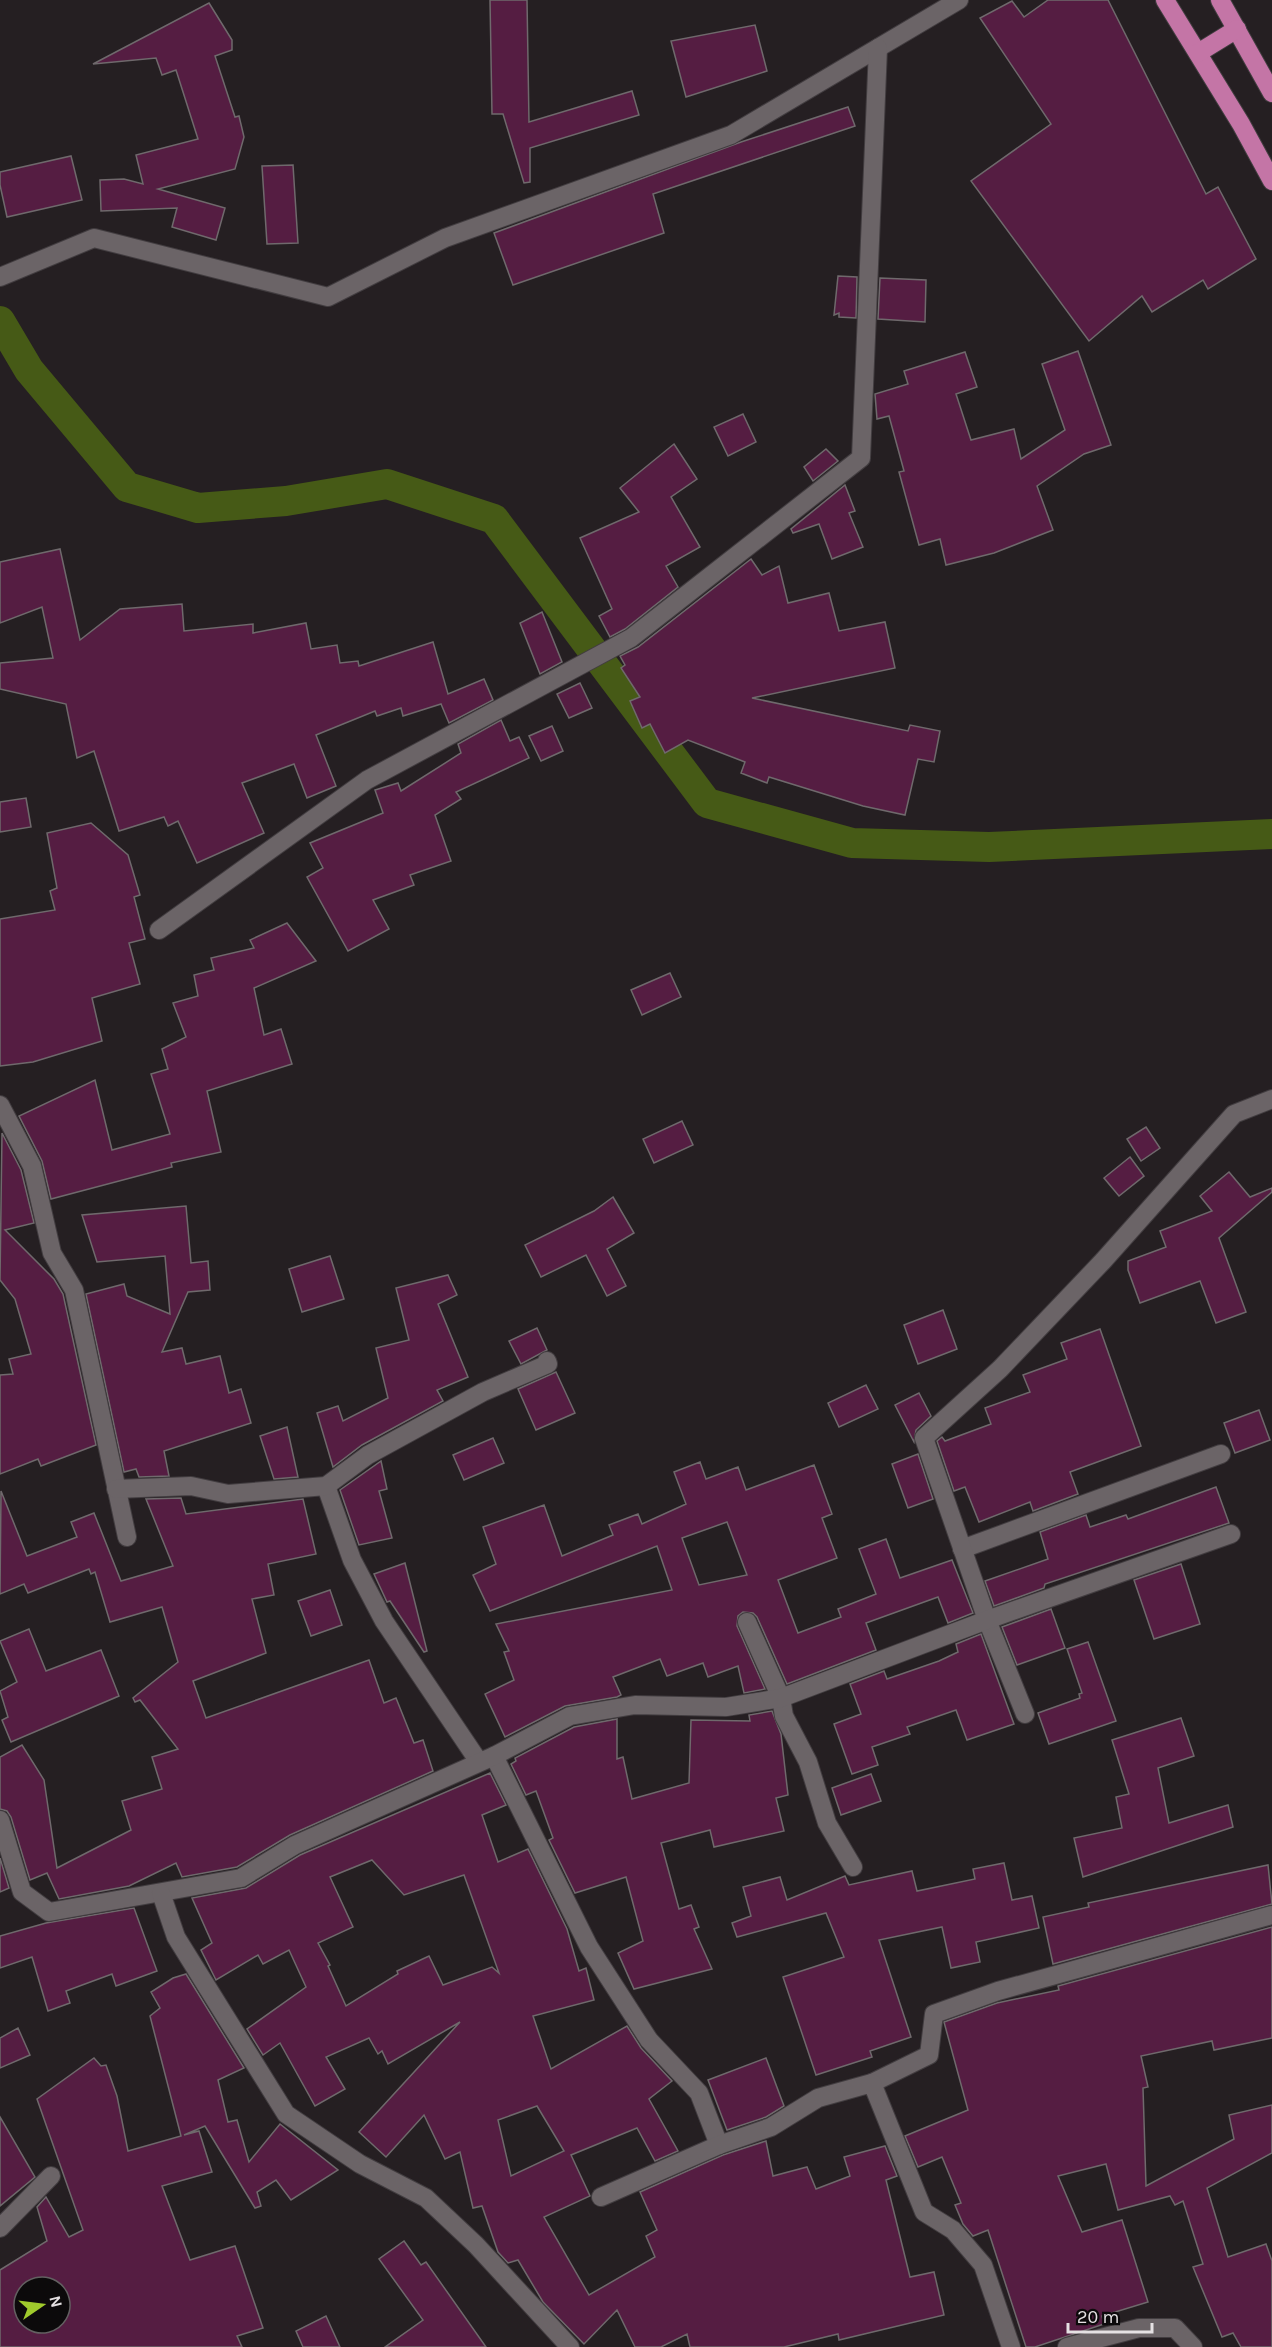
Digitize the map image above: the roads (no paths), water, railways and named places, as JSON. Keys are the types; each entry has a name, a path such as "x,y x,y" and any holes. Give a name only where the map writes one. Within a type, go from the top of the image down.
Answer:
{"main road":[{"path":"1165,0 1272,181"},
{"path":"1220,0 1272,93"},
{"path":"1197,53 1237,29"}],"street":[{"path":"0,277 94,238 328,297 445,238 731,135 959,0"},
{"path":"159,930 367,780 631,638 861,458 878,48"},
{"path":"1025,1714 987,1620 924,1438 1008,1361 1103,1261 1234,1114 1272,1099"},
{"path":"0,1105 32,1166 52,1253 74,1290 126,1537"},
{"path":"116,1489 191,1486 228,1494 326,1486 369,1455 483,1392 548,1364 547,1361"},
{"path":"962,1549 1221,1454"},
{"path":"326,1486 352,1560 384,1621 487,1759 589,1947 649,2040 699,2093 719,2145"},
{"path":"0,1820 22,1892 49,1912 241,1878 295,1845 487,1759 570,1716 635,1705 726,1707 781,1698 987,1620 1231,1534"},
{"path":"747,1622 781,1698 784,1716 808,1762 827,1823 853,1867"},
{"path":"161,1893 176,1937 286,2114 360,2163 426,2198 476,2245 570,2347"},
{"path":"602,2197 719,2145 771,2127 818,2098 872,2083 929,2055 934,2014 998,1991 1272,1915"},
{"path":"872,2083 924,2212 953,2230 983,2265 1011,2347"},
{"path":"0,2228 51,2176"},
{"path":"1067,2347 1139,2328 1175,2328 1193,2347"}],"waterway":[{"path":"0,321 29,370 127,487 198,508 286,501 387,484 494,519 707,803 852,843 989,847 1272,834"}]}
